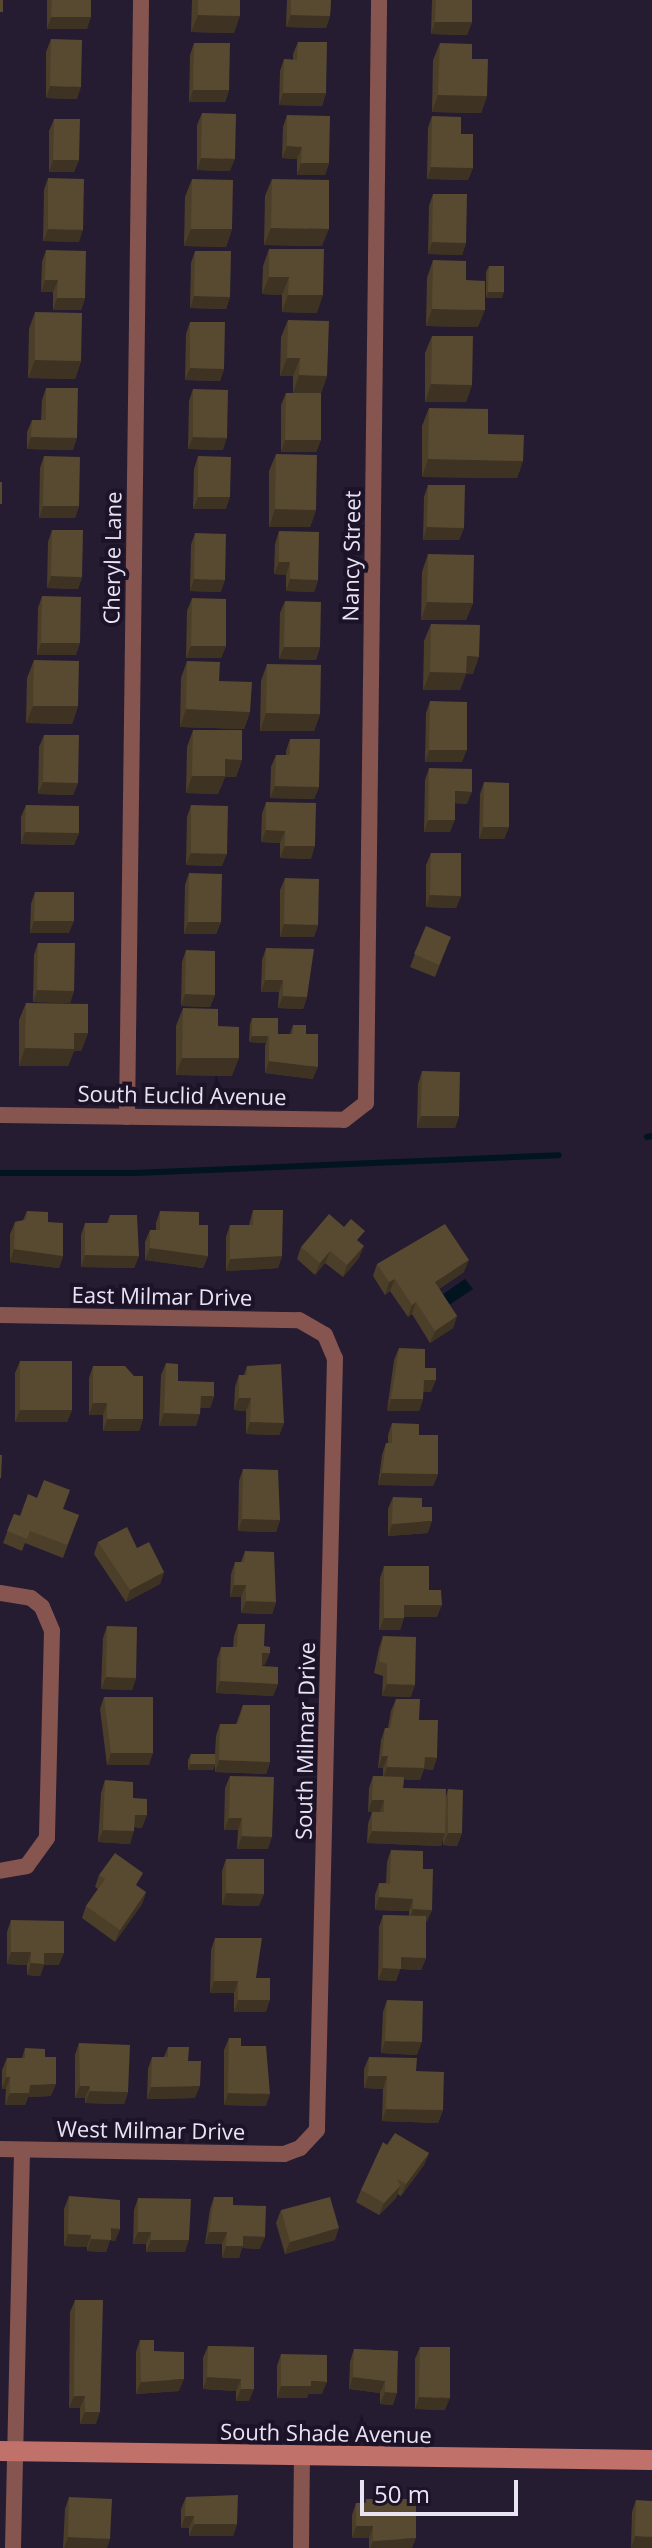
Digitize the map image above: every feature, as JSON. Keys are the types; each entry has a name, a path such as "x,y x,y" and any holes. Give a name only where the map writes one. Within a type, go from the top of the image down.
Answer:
{"street":[{"name":"Cheryle Lane","path":"127,1117 141,0"},
{"name":"Nancy Street","path":"360,1110 367,1094 379,0"},
{"name":"South Euclid Avenue","path":"0,1115 344,1120 360,1110"},
{"name":"East Milmar Drive","path":"0,1315 299,1320 321,1331"},
{"name":"South Milmar Drive","path":"300,2148 320,2120 335,1358 321,1331"},
{"path":"0,1593 17,1593 42,1607 52,1631 47,1838 37,1857 27,1866 0,1871"},
{"name":"West Milmar Drive","path":"0,2149 284,2154 300,2148"},
{"path":"13,2548 6,2452 22,2150"},
{"name":"South Shade Avenue","path":"6,2452 652,2460"},
{"path":"301,2548 302,2456"}],"water":[{"path":"465,1279 473,1289 449,1305 442,1295"}],"building":[{"path":"52,0 91,0 91,17 51,17"},
{"path":"198,0 240,0 240,16 198,15"},
{"path":"291,0 331,0 330,16 291,15"},
{"path":"436,0 472,0 472,22 435,22"},
{"path":"51,39 82,40 81,87 50,86"},
{"path":"298,42 327,42 326,93 283,93 284,59 297,60"},
{"path":"194,43 230,43 229,90 193,90"},
{"path":"440,43 472,44 472,59 488,59 487,96 438,95"},
{"path":"202,113 236,114 235,159 201,158"},
{"path":"287,115 330,116 329,163 301,163 302,147 287,146"},
{"path":"432,116 461,117 461,134 473,134 473,168 431,167"},
{"path":"54,119 80,119 79,160 53,160"},
{"path":"48,178 84,179 83,230 48,229"},
{"path":"192,179 233,180 232,229 191,229"},
{"path":"272,179 329,180 329,229 271,228"},
{"path":"433,194 467,194 466,243 432,242"},
{"path":"269,249 324,249 323,295 288,295 289,277 269,277"},
{"path":"46,250 86,251 85,298 57,298 58,280 45,280"},
{"path":"195,251 231,251 230,297 194,296"},
{"path":"433,260 466,261 466,280 485,281 485,310 432,309"},
{"path":"489,266 504,266 504,292 488,292"},
{"path":"35,312 82,313 81,361 35,360"},
{"path":"288,320 329,321 327,376 299,375 300,358 287,358"},
{"path":"190,322 225,322 224,369 190,368"},
{"path":"432,336 473,336 472,385 431,384"},
{"path":"46,388 78,388 77,438 31,437 32,420 46,420"},
{"path":"193,389 228,390 227,438 193,437"},
{"path":"286,393 321,393 321,440 285,440"},
{"path":"429,408 488,409 488,434 524,435 523,461 428,459"},
{"path":"276,454 317,455 316,510 275,509"},
{"path":"44,456 80,457 79,506 43,506"},
{"path":"198,456 231,457 230,497 198,497"},
{"path":"2,482 2,504 0,504"},
{"path":"428,485 465,485 464,528 427,527"},
{"path":"52,530 83,530 82,577 51,576"},
{"path":"279,531 319,532 318,580 290,579 290,562 279,562"},
{"path":"195,533 226,534 225,580 194,579"},
{"path":"428,554 474,555 473,603 427,602"},
{"path":"42,596 81,597 80,643 41,643"},
{"path":"192,598 226,599 226,646 191,646"},
{"path":"285,601 321,602 320,647 284,647"},
{"path":"431,624 480,625 479,657 467,656 466,673 430,672"},
{"path":"34,660 79,661 78,706 33,706"},
{"path":"187,661 220,662 219,681 252,682 250,712 186,709"},
{"path":"267,664 321,665 320,714 266,713"},
{"path":"430,701 467,702 467,750 429,750"},
{"path":"193,730 242,730 242,760 225,759 225,776 192,776"},
{"path":"44,735 79,735 78,783 43,782"},
{"path":"290,739 320,739 319,787 275,786 276,755 290,755"},
{"path":"429,768 472,769 472,792 455,791 455,820 428,820"},
{"path":"484,782 509,783 509,827 483,827"},
{"path":"266,802 316,803 315,846 285,846 285,831 266,830"},
{"path":"26,805 79,806 79,833 25,832"},
{"path":"191,805 228,806 227,854 191,853"},
{"path":"431,853 461,853 461,896 430,895"},
{"path":"189,873 222,874 221,922 188,922"},
{"path":"285,878 319,879 318,925 284,924"},
{"path":"35,892 74,892 74,921 34,921"},
{"path":"426,926 451,937 439,965 414,954"},
{"path":"38,943 75,943 74,991 37,990"},
{"path":"266,948 314,949 307,997 283,996 283,980 265,980"},
{"path":"186,950 215,951 215,995 185,994"},
{"path":"26,1003 88,1004 88,1033 74,1033 74,1049 25,1048"},
{"path":"183,1008 218,1009 218,1026 239,1027 239,1058 182,1058"},
{"path":"252,1018 278,1018 278,1034 252,1036"},
{"path":"293,1025 306,1025 306,1034 318,1034 318,1067 269,1061 269,1034 293,1034"},
{"path":"422,1071 460,1072 459,1116 421,1116"},
{"path":"253,1210 283,1210 282,1256 230,1259 230,1225 253,1225"},
{"path":"27,1211 48,1212 48,1222 63,1223 63,1256 14,1249 15,1222 26,1220"},
{"path":"160,1211 199,1212 199,1225 208,1225 208,1256 150,1248 150,1230 160,1230"},
{"path":"329,1214 344,1227 351,1219 365,1231 357,1240 364,1246 347,1265 330,1251 320,1263 301,1247"},
{"path":"110,1215 137,1215 139,1256 85,1255 85,1223 109,1223"},
{"path":"445,1224 469,1260 435,1282 457,1316 435,1331 416,1302 412,1305 395,1279 389,1282 377,1264"},
{"path":"399,1348 425,1349 425,1368 436,1368 436,1380 424,1380 423,1399 391,1399"},
{"path":"20,1361 72,1361 72,1410 20,1410"},
{"path":"166,1363 178,1364 178,1381 214,1382 214,1396 201,1396 200,1414 164,1413"},
{"path":"281,1364 284,1423 250,1422 251,1398 239,1398 239,1375 247,1375 247,1366"},
{"path":"93,1366 125,1366 134,1376 143,1376 143,1419 107,1419 107,1403 93,1403"},
{"path":"392,1423 419,1424 419,1435 438,1435 438,1474 382,1473 386,1443 392,1443"},
{"path":"243,1469 278,1470 280,1520 242,1519"},
{"path":"44,1480 70,1490 63,1509 79,1515 67,1545 30,1531 27,1539 7,1531 14,1514 20,1516 28,1494 37,1498"},
{"path":"393,1497 422,1498 422,1507 432,1507 432,1521 392,1524"},
{"path":"127,1527 137,1548 149,1542 164,1572 130,1590 98,1542"},
{"path":"245,1551 274,1552 276,1602 246,1601 246,1585 234,1585 235,1562 244,1562"},
{"path":"384,1566 429,1566 429,1590 441,1590 442,1605 404,1605 404,1618 384,1618"},
{"path":"238,1624 265,1624 264,1646 270,1647 270,1653 262,1653 262,1666 278,1667 278,1684 220,1681 221,1647 237,1647"},
{"path":"107,1626 137,1627 136,1678 106,1677"},
{"path":"383,1636 416,1637 415,1685 387,1684 387,1664 379,1661"},
{"path":"104,1697 153,1697 153,1753 111,1753"},
{"path":"396,1699 420,1699 419,1720 438,1720 437,1758 425,1757 424,1768 387,1767 388,1756 382,1756 385,1728 390,1728"},
{"path":"243,1705 270,1705 270,1762 219,1760 220,1724 238,1724"},
{"path":"191,1754 215,1754 215,1764 190,1764"},
{"path":"230,1776 274,1777 272,1837 242,1836 242,1818 229,1818"},
{"path":"373,1776 404,1777 403,1788 446,1789 445,1833 372,1831 372,1812 384,1812 384,1800 372,1800"},
{"path":"105,1780 133,1782 133,1798 147,1799 147,1815 135,1815 134,1831 103,1830"},
{"path":"448,1789 463,1790 462,1833 448,1833"},
{"path":"391,1850 423,1851 423,1869 433,1869 432,1910 413,1909 413,1899 379,1897 379,1883 390,1884"},
{"path":"115,1853 143,1873 136,1885 146,1892 120,1930 86,1906 105,1879 99,1875"},
{"path":"226,1859 264,1859 264,1894 226,1893"},
{"path":"383,1915 426,1916 426,1958 401,1957 401,1969 383,1968"},
{"path":"11,1920 64,1921 64,1953 44,1953 44,1964 31,1963 31,1952 11,1952"},
{"path":"215,1938 262,1938 256,1978 270,1978 270,2000 238,2000 238,1981 214,1981"},
{"path":"387,2000 423,2001 422,2042 385,2041"},
{"path":"229,2038 241,2038 241,2046 266,2046 270,2094 228,2093"},
{"path":"79,2043 130,2045 128,2092 90,2091 90,2086 80,2086"},
{"path":"168,2047 189,2047 188,2061 201,2061 200,2086 151,2087 152,2057 168,2057"},
{"path":"25,2048 45,2049 45,2057 56,2057 56,2084 30,2085 29,2093 10,2093 10,2077 6,2077 7,2058 25,2058"},
{"path":"369,2057 417,2058 416,2071 444,2072 443,2110 386,2109 387,2076 368,2076"},
{"path":"395,2133 429,2153 406,2184 397,2179 400,2186 384,2203 361,2190 383,2142 387,2145"},
{"path":"69,2196 120,2200 120,2229 111,2228 111,2240 68,2234"},
{"path":"214,2197 233,2197 233,2205 266,2206 265,2237 243,2236 243,2246 226,2246 227,2232 209,2232"},
{"path":"330,2197 339,2228 290,2242 281,2210"},
{"path":"138,2198 191,2199 189,2240 151,2240 151,2232 138,2232"},
{"path":"75,2300 103,2300 100,2412 85,2412 85,2396 74,2396"},
{"path":"140,2340 154,2340 154,2351 184,2352 184,2379 141,2382"},
{"path":"208,2346 254,2347 254,2389 241,2389 241,2379 207,2377"},
{"path":"420,2347 450,2347 450,2398 419,2397"},
{"path":"354,2349 398,2351 397,2393 385,2392 385,2381 353,2377"},
{"path":"281,2354 327,2355 327,2382 311,2381 311,2386 281,2386"},
{"path":"238,2495 237,2524 194,2524 194,2516 185,2516 186,2497"},
{"path":"69,2497 112,2499 110,2539 68,2537"},
{"path":"366,2499 416,2499 416,2538 373,2541 373,2526 356,2526 356,2503 367,2503"},
{"path":"636,2500 652,2501 652,2537 635,2536"}],"waterway":[{"path":"647,1137 652,1136"},
{"path":"0,1173 134,1173 559,1155"}]}
